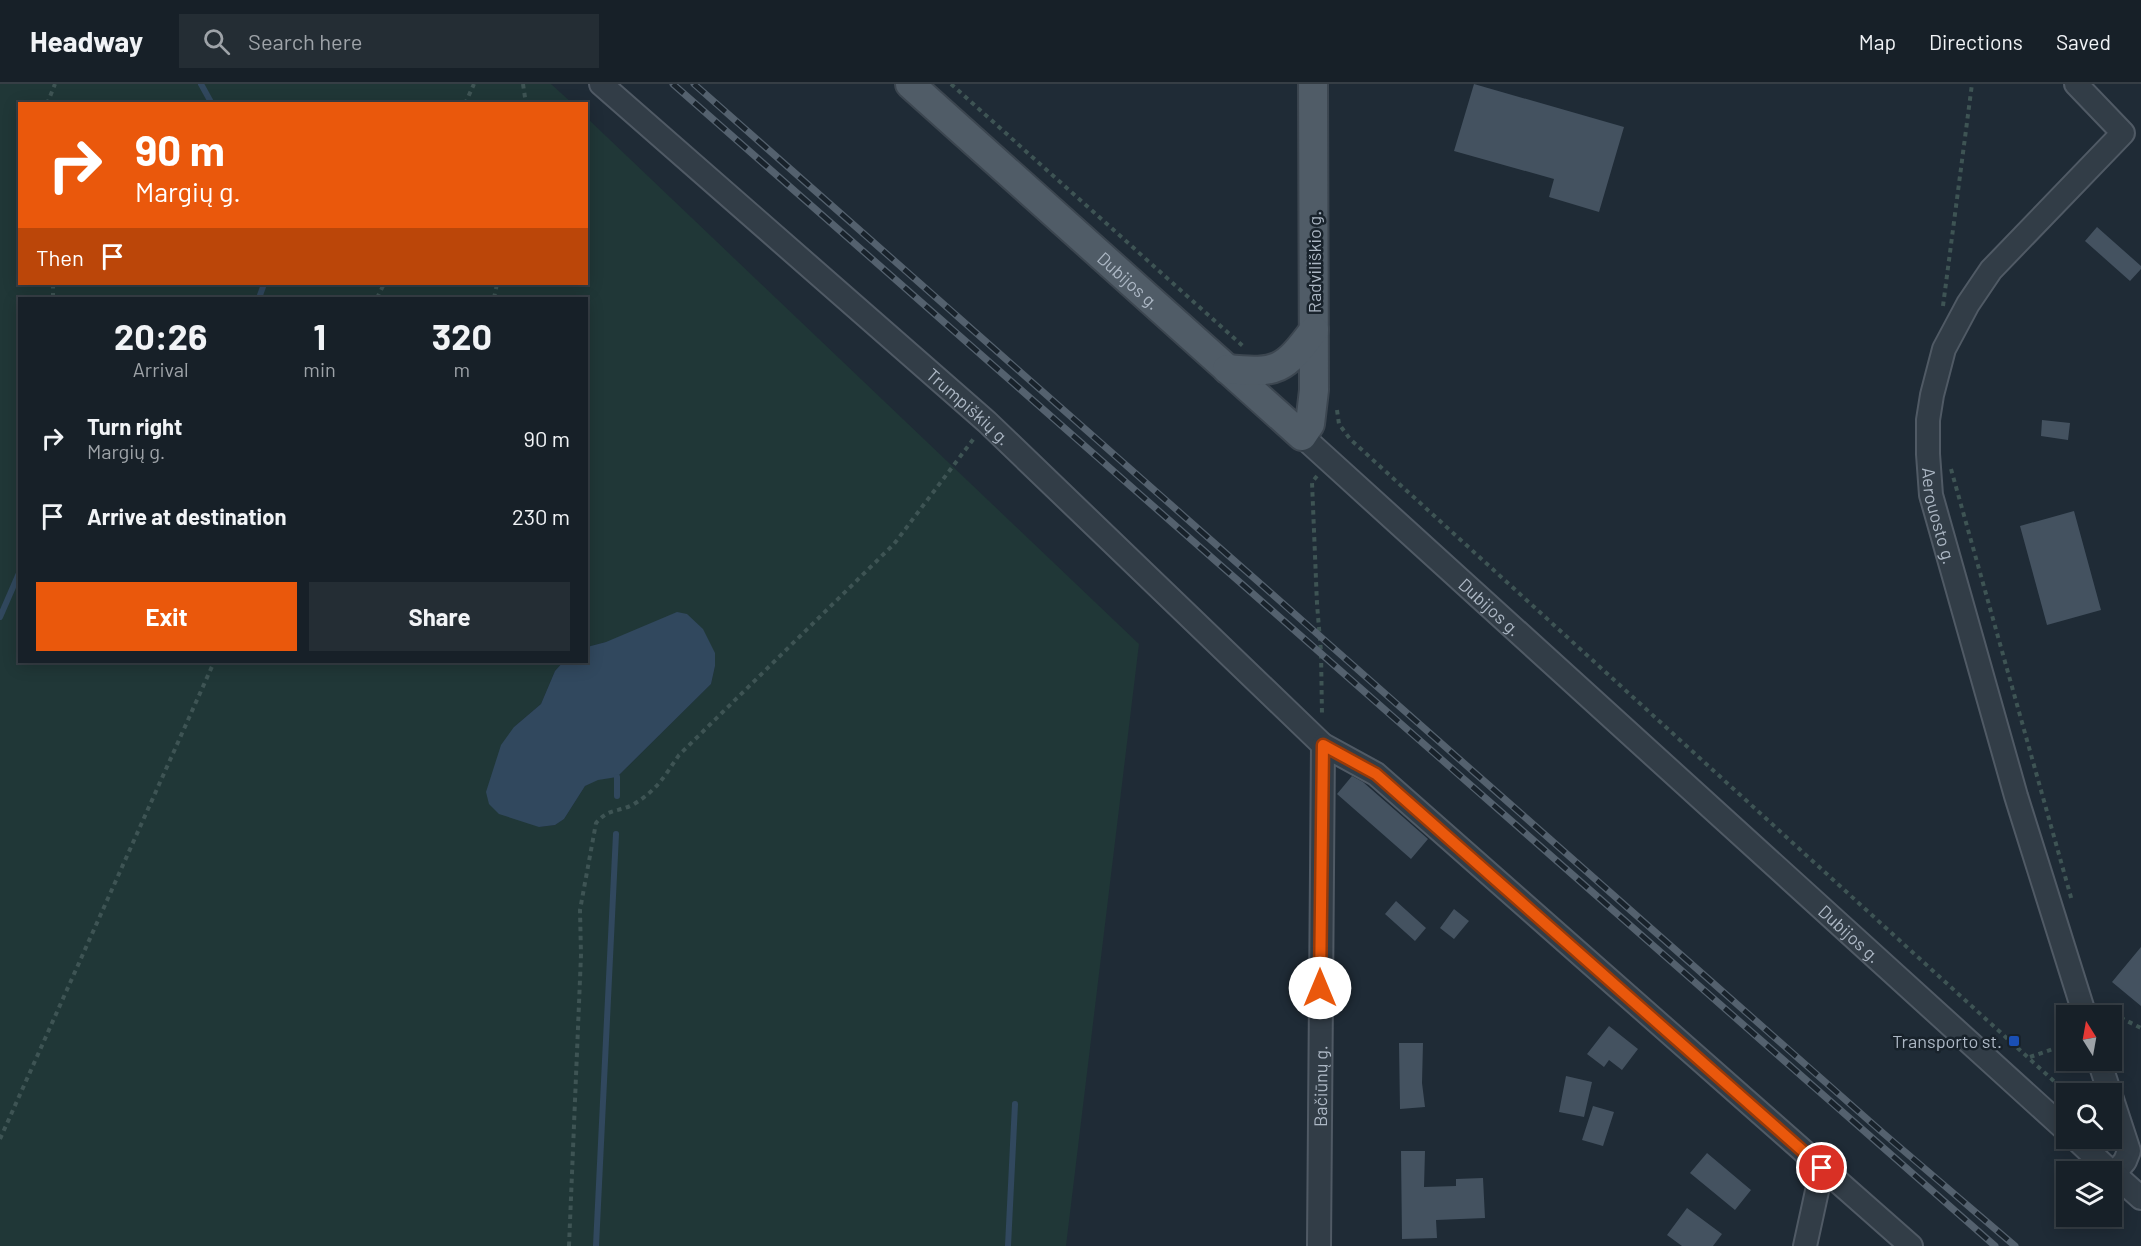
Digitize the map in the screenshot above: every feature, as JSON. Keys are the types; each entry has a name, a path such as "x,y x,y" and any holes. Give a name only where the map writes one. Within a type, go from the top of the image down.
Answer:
{"main road":[{"name":"Dubijos g.","path":"910,84 1302,436"},
{"name":"Radviliškio g.","path":"1302,436 1310,424 1314,390 1313,84"},
{"path":"1227,369 1256,372 1282,364 1294,357 1314,330"}],"street":[{"name":"Trumpiškių g.","path":"601,84 987,422 1323,745 1376,774 1911,1246"},
{"name":"Aerouosto g.","path":"2076,84 2123,133 1991,270 1968,304 1944,349 1928,420 1928,454 1931,495 2016,796 2082,1005"},
{"name":"Dubijos g.","path":"1302,436 2056,1121"},
{"name":"Bačiūnų g.","path":"1319,1246 1323,745"},
{"path":"2122,1129 2129,1150 2122,1164"},
{"path":"2087,1149 2100,1161"},
{"path":"1805,1246 1822,1168"},
{"path":"2122,1181 2141,1198"}],"path":[{"path":"47,102 56,84"},
{"path":"466,102 474,84"},
{"path":"523,84 526,102"},
{"path":"951,84 1270,369"},
{"path":"1944,349 1943,306 1972,84"},
{"path":"1314,390 1335,399 1339,424 1350,439 2057,1083"},
{"path":"569,1246 581,955 580,910 596,823 605,813 631,806 656,789 679,755 894,544 987,422"},
{"path":"1323,745 1321,652 1312,482 1350,439"},
{"path":"1951,466 2075,911"},
{"path":"0,1139 214,663"},
{"path":"2122,1018 2141,1028"},
{"path":"2030,1057 2056,1048"}],"green space":[{"path":"0,84 551,84 571,102 18,102 18,285 588,285 588,119 1139,644 1066,1246 0,1246"}],"water":[{"path":"677,612 687,614 703,629 715,653 711,684 617,777 598,780 585,786 564,819 555,825 539,827 499,814 489,804 486,792 501,745 514,727 541,704 555,671 562,663 588,663 588,647 606,642"}],"building":[{"path":"1474,84 1624,127 1599,212 1549,197 1554,179 1454,151"},
{"path":"2097,227 2141,266 2130,281 2085,241"},
{"path":"2042,420 2070,423 2068,440 2041,436"},
{"path":"2074,511 2101,610 2047,625 2020,526"},
{"path":"1352,776 1363,782 1428,839 1411,859 1337,794"},
{"path":"1396,901 1426,928 1415,941 1385,914"},
{"path":"1454,909 1469,921 1454,939 1440,928"},
{"path":"2141,947 2141,1006 2112,982"},
{"path":"1609,1026 1638,1049 1622,1070 1609,1060 1604,1067 1587,1054"},
{"path":"1399,1043 1423,1043 1422,1083 1425,1107 1400,1109"},
{"path":"1566,1076 1592,1082 1584,1117 1559,1112"},
{"path":"1593,1106 1614,1112 1603,1146 1582,1140"},
{"path":"1401,1151 1425,1151 1424,1187 1456,1186 1456,1179 1483,1178 1485,1218 1436,1220 1437,1238 1402,1239"},
{"path":"1707,1153 1751,1190 1735,1210 1690,1173"},
{"path":"1687,1208 1722,1234 1713,1246 1682,1246 1667,1235"}],"waterway":[{"path":"201,84 211,102"},
{"path":"259,297 264,285"},
{"path":"0,617 18,576"},
{"path":"617,777 617,796"},
{"path":"596,1246 616,834"},
{"path":"1008,1246 1015,1104"}],"railway":[{"path":"673,84 1995,1246"},
{"path":"694,84 1883,1133 2015,1246"}],"place":[{"name":"Transporto st.","path":"2014,1041"}],"route":[{"path":"1320,988 1323,745 1376,774 1822,1168"}]}
